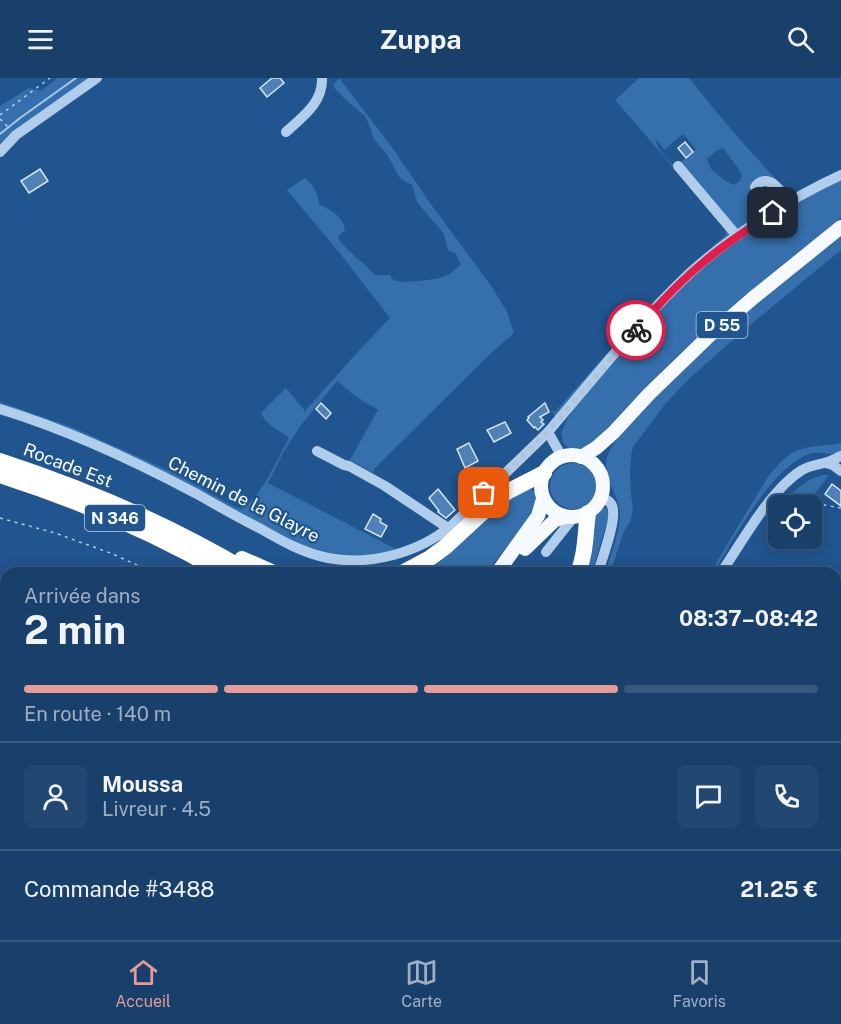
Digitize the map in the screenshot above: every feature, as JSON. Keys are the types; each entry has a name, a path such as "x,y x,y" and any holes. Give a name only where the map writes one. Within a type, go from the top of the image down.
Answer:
{"highway":[{"name":"Rocade Est","path":"0,460 92,493 157,522 239,567"},
{"path":"413,567 446,547 507,492 544,473"},
{"name":"Rocade Est","path":"0,475 44,489 120,520 152,534 213,567"},
{"path":"575,516 586,546 581,567"},
{"path":"195,542 215,545 259,567"}],"main road":[{"name":"D 55","path":"581,457 613,433 649,394 709,336 841,227"},
{"name":"D 55","path":"600,474 604,453 613,433"},
{"path":"504,567 555,520 575,516 598,503 603,482 596,466 589,460 571,455 562,457 548,466 541,481 541,490 548,507 556,513 575,516"},
{"path":"502,567 538,516 543,499"}],"street":[{"path":"0,153 16,135 97,78"},
{"path":"286,132 313,107 318,99 322,78"},
{"path":"678,166 737,236"},
{"name":"Chemin de la Glayre","path":"0,408 102,447 181,486 292,546 318,556 346,560 383,557 418,546 448,528 548,432 653,310 691,273 737,236 787,204 841,175"},
{"path":"755,187 761,181 771,182 783,193 787,204"},
{"path":"548,432 562,457"},
{"path":"316,451 385,486 448,528"},
{"path":"726,567 776,493 801,471 841,456"},
{"path":"826,463 841,471"},
{"path":"600,567 614,511 610,502 601,497"},
{"path":"546,552 575,516"}],"path":[{"path":"16,135 0,117 50,78"},
{"path":"822,505 841,508"},
{"path":"0,518 55,533 141,567"}],"shaded area":[{"path":"58,78 90,78 0,145 0,106 29,88 41,91"},
{"path":"339,78 492,287 507,312 514,333 375,468 373,473 350,460 378,410 337,381 301,425 284,451 268,483 396,549 355,557 312,550 0,405 0,402 74,428 182,477 233,506 241,509 248,504 262,487 289,438 270,425 261,413 286,388 305,411 390,318 287,190 305,178 308,180 313,186 319,204 332,211 342,221 345,230 338,238 375,275 390,275 393,280 400,282 428,280 447,275 461,264 455,253 448,250 444,234 417,202 412,185 401,179 388,156 374,139 364,115 335,89 333,85"},
{"path":"639,78 689,78 751,153 792,195 788,198 779,187 769,181 760,179 756,181 752,188 755,190 769,183 779,191 783,202 736,233 678,165 696,149 683,134 664,150 655,140 664,155 677,167 728,228 731,236 693,266 651,307 556,417 551,410 555,412 629,326 685,270 726,235 719,220 615,100","holes":["723,148 742,176 739,182 733,185 711,169 707,159"]},
{"path":"841,180 841,218 778,268 687,347 595,440 579,449 569,448 564,444 562,431 565,423 582,398 650,320 695,274 763,222"},
{"path":"841,235 841,250 690,378 666,403 633,447 630,473 633,510 612,567 607,567 620,515 607,473 609,451 622,433 696,356"},
{"path":"841,443 841,451 832,454 809,454 781,474 767,489 717,567 714,567 769,475 790,454 811,447"},
{"path":"573,463 589,470 596,486 589,502 573,509 557,502 550,486 557,470"},
{"path":"829,475 814,495 791,495 805,483 817,477"},
{"path":"528,487 534,492 536,500 533,515 490,567 424,567 501,504"},
{"path":"602,507 607,509 609,515 594,567 586,567 593,518"}],"building":[{"path":"272,78 280,78 284,83 267,97 260,88"},
{"path":"685,142 693,152 686,158 678,148"},
{"path":"40,169 48,181 29,193 21,181"},
{"path":"321,403 331,413 326,419 316,409"},
{"path":"545,403 549,412 540,417 544,424 538,430 527,420"},
{"path":"505,422 511,433 494,442 487,430"},
{"path":"469,443 478,461 465,468 457,449"},
{"path":"832,484 841,491 841,506 825,494"},
{"path":"438,489 455,510 446,518 438,512 429,498"},
{"path":"373,514 387,526 381,537 365,529"}],"waterway":[{"path":"0,134 76,78"}],"way so far":[{"path":"484,493 548,432 636,330"}],"route":[{"path":"636,330 653,310 704,261 773,213"}]}
